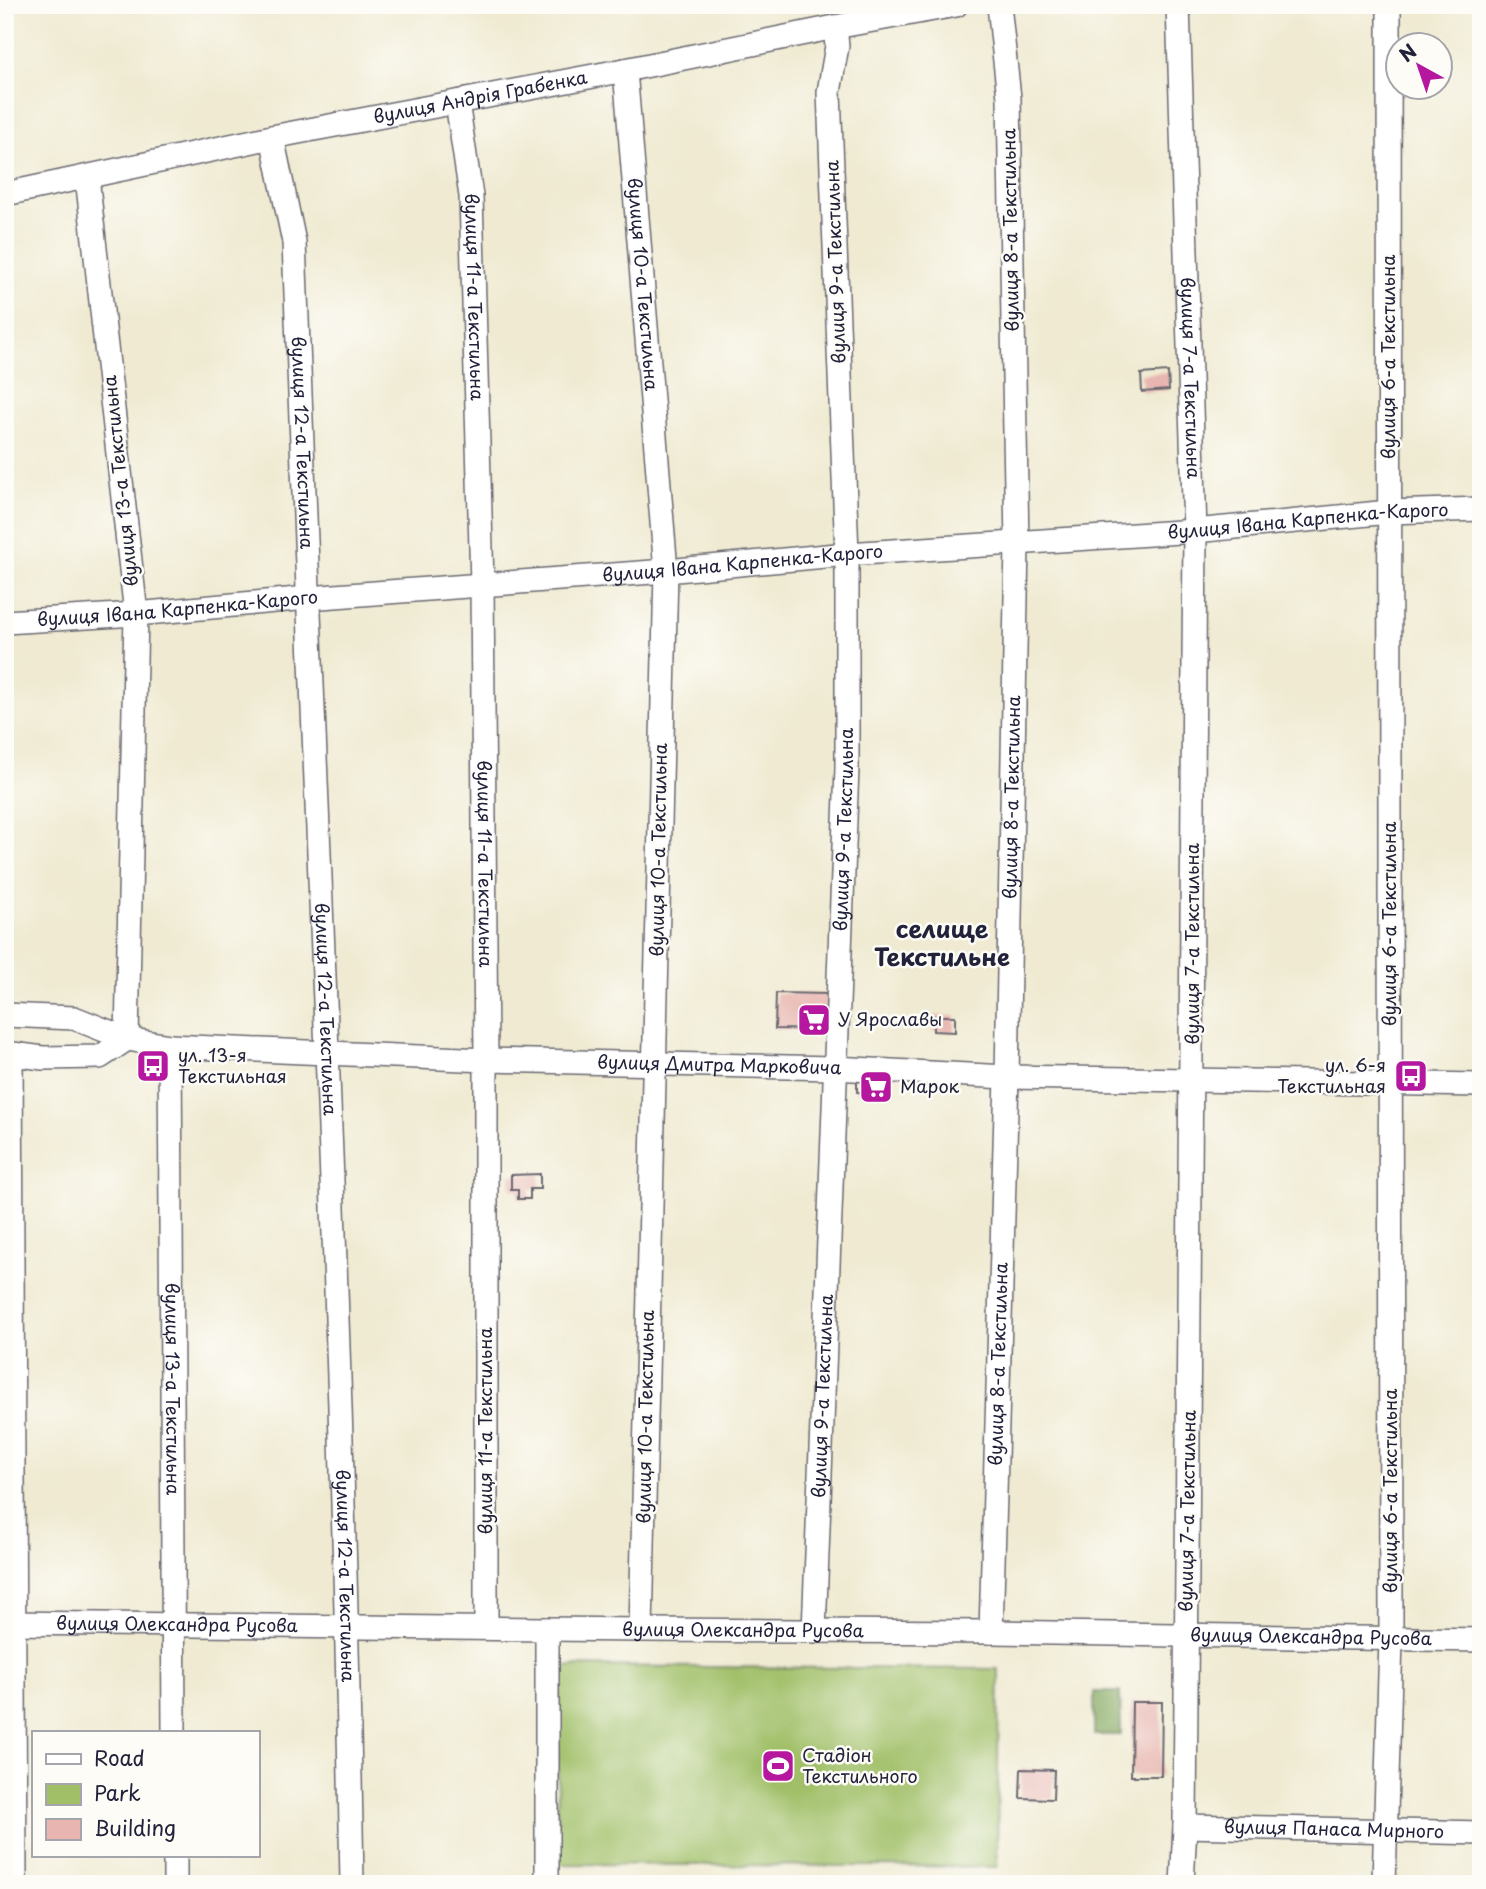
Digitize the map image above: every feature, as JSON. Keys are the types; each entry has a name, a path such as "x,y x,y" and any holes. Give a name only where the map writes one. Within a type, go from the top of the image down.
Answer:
{"street":[{"name":"вулиця Андрія Грабенка","path":"5,194 272,136 625,71 956,5"},
{"name":"вулиця 8-а Текстильна","path":"991,1632 1007,1077 1017,544 1009,98 999,5"},
{"name":"вулиця 7-а Текстильна","path":"1178,5 1195,531 1187,1636 1182,1884"},
{"name":"вулиця 6-а Текстильна","path":"1384,1884 1391,1639 1389,5"},
{"name":"вулиця 9-а Текстильна","path":"814,1632 846,768 847,554 829,92 837,46 835,27"},
{"name":"вулиця 10-а Текстильна","path":"625,71 666,571 641,1630"},
{"name":"вулиця 11-а Текстильна","path":"457,102 471,196 482,584 486,1060 486,1627"},
{"name":"вулиця 12-а Текстильна","path":"272,136 293,242 328,1053 348,1626 352,1884"},
{"name":"вулиця 13-а Текстильна","path":"88,177 136,614 127,1039"},
{"name":"вулиця Івана Карпенка-Карого","path":"5,622 136,614 847,554 1195,531 1389,512 1481,509"},
{"name":"вулиця Дмитра Марковича","path":"5,1015 74,1018 127,1039 170,1046 486,1060 834,1068 1007,1077 1481,1085"},
{"path":"15,1884 9,1623 8,1054 77,1059 100,1057 127,1039"},
{"name":"вулиця 13-а Текстильна","path":"170,1046 174,1731"},
{"name":"вулиця Олександра Русова","path":"9,1623 991,1632 1481,1640"},
{"path":"547,1629 547,1884"},
{"name":"вулиця Панаса Мирного","path":"1185,1826 1481,1833"},
{"path":"175,1857 175,1884"}],"green space":[{"name":"Стадіон Текстильного","path":"559,1666 999,1669 997,1867 557,1864"},
{"path":"1094,1692 1120,1692 1121,1735 1094,1735"}],"building":[{"path":"1168,372 1169,390 1142,392 1141,374"},
{"path":"776,993 828,994 828,1030 775,1029"},
{"path":"933,1016 955,1016 955,1032 933,1031"},
{"path":"857,1081 887,1082 886,1093 857,1092"},
{"path":"540,1174 540,1189 530,1189 530,1199 518,1199 518,1190 511,1190 511,1175"},
{"path":"1132,1702 1162,1702 1161,1776 1131,1776"},
{"path":"1021,1769 1054,1770 1053,1799 1020,1798"}],"place":[{"name":"У Ярославы","path":"814,1020"},
{"name":"ул. 13-я Текстильная","path":"153,1066"},
{"name":"ул. 6-я Текстильная","path":"1411,1076"},
{"name":"Марок","path":"876,1087"},
{"name":"Стадіон Текстильного","path":"778,1766"}],"district":[{"name":"селище Текстильне","path":"942,944"}]}
